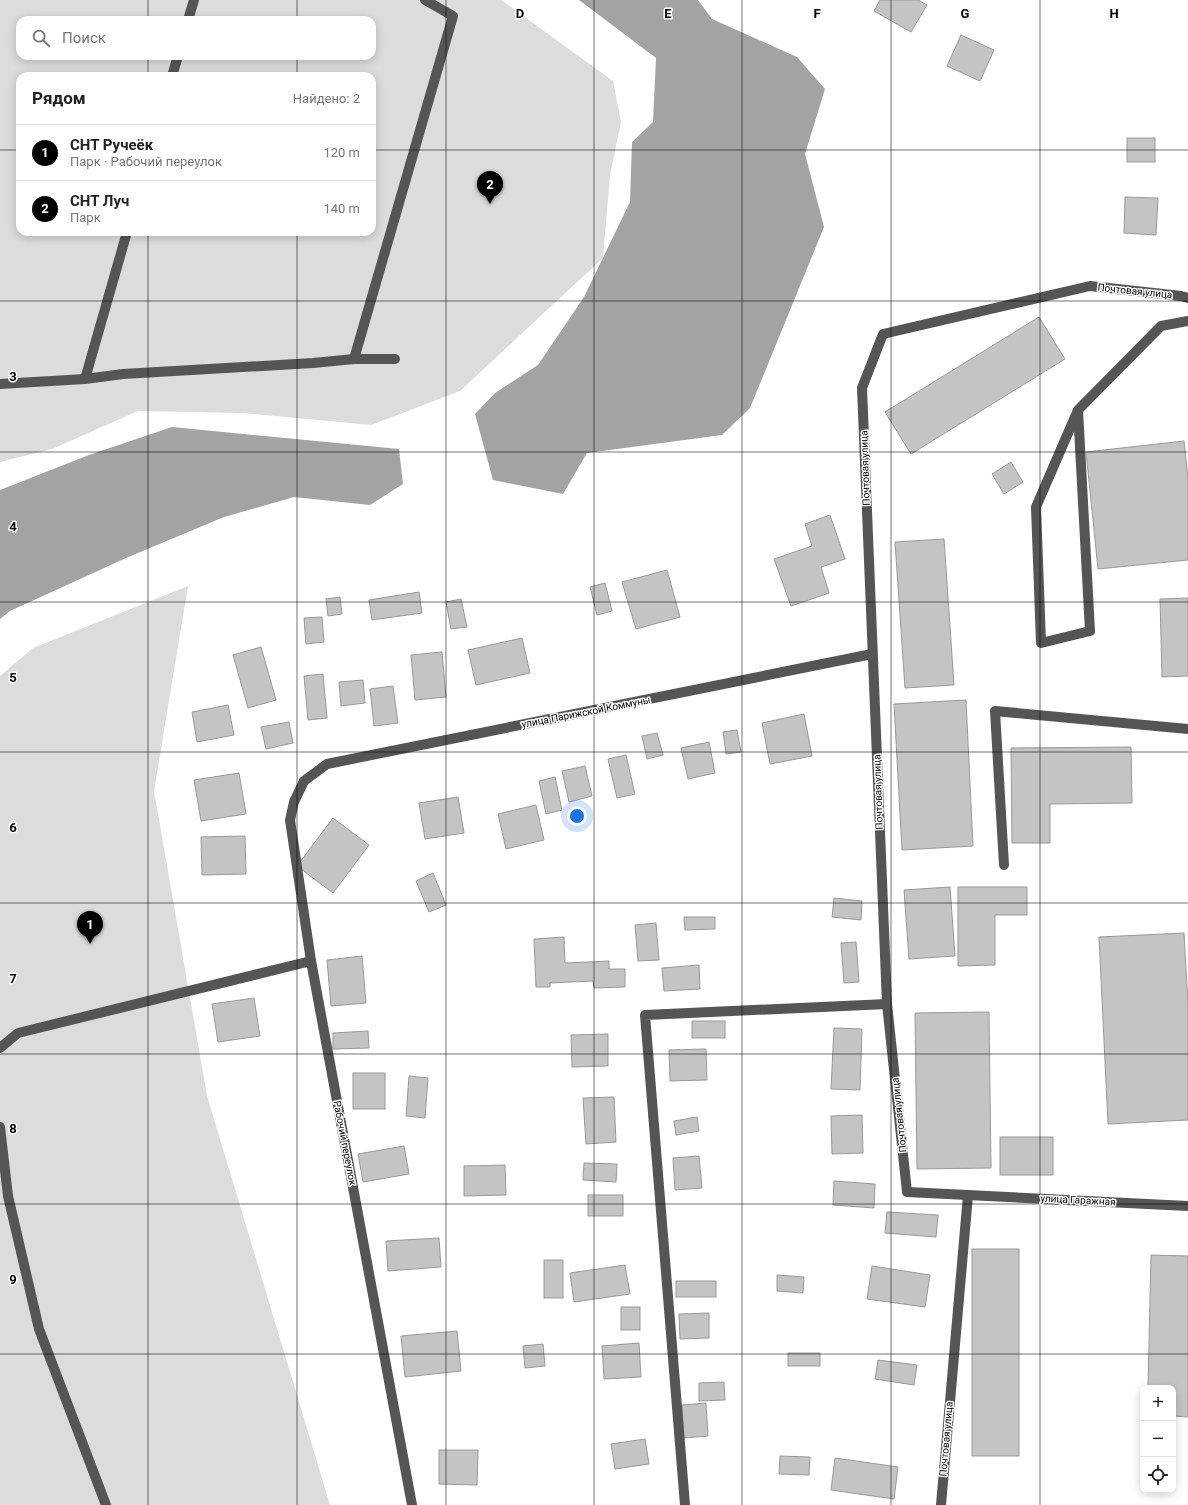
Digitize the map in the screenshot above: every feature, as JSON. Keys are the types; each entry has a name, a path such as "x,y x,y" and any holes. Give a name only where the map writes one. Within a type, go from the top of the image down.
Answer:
{"street":[{"path":"189,16 194,0"},
{"path":"354,359 453,16 425,0"},
{"path":"173,72 177,60"},
{"path":"85,379 126,236"},
{"name":"Почтовая улица","path":"940,1505 968,1195 907,1192 888,1004 872,654 862,388 883,334 1090,286 1188,298"},
{"path":"1078,410 1090,631 1041,644 1036,507 1078,410 1161,326 1188,321"},
{"path":"0,384 85,379 123,374 313,364 354,359 395,359"},
{"name":"улица Парижской Коммуны","path":"304,781 327,764 872,654"},
{"path":"1004,865 995,711 1188,729"},
{"name":"Рабочий переулок","path":"304,781 294,802 290,820 311,961 412,1505"},
{"path":"0,1048 18,1033 311,961"},
{"path":"686,1505 645,1016 888,1004"},
{"path":"0,1127 8,1196 39,1329 106,1505"},
{"name":"улица Гаражная","path":"968,1195 1188,1206"}],"shaded area":[{"path":"0,0 501,0 613,81 621,122 610,175 603,258 460,391 371,425 243,413 138,411 52,449 0,462"},
{"path":"579,0 698,0 712,19 797,57 825,89 805,154 824,227 750,408 722,435 587,453 563,494 493,480 475,414 495,393 538,365 584,297 630,202 632,142 653,122 656,58"},
{"path":"172,427 399,449 403,484 370,505 294,497 224,517 126,558 10,611 0,619 0,490 89,455"},
{"path":"188,586 154,791 207,1096 330,1505 0,1505 0,676 33,648"}],"building":[{"path":"880,0 918,0 927,5 911,32 874,11"},
{"path":"961,35 994,50 980,81 947,66"},
{"path":"1127,138 1155,138 1155,162 1127,162"},
{"path":"1125,197 1158,198 1156,235 1124,233"},
{"path":"1039,317 1065,359 911,454 885,412"},
{"path":"1184,441 1188,478 1188,560 1098,569 1086,452"},
{"path":"1011,462 1023,482 1004,494 992,474"},
{"path":"830,515 845,559 821,567 829,593 791,606 774,559 812,546 805,524"},
{"path":"944,539 954,685 905,688 895,542"},
{"path":"667,570 680,617 636,629 622,582"},
{"path":"605,583 612,611 597,615 590,587"},
{"path":"419,592 422,613 372,620 369,600"},
{"path":"340,597 342,614 328,616 326,599"},
{"path":"1188,598 1188,676 1162,677 1160,599"},
{"path":"461,599 467,627 451,629 446,602"},
{"path":"322,617 324,642 306,644 304,618"},
{"path":"522,638 530,673 476,685 468,650"},
{"path":"261,647 276,700 248,708 233,655"},
{"path":"442,652 446,697 415,700 411,655"},
{"path":"323,674 327,718 308,720 304,676"},
{"path":"363,680 365,703 341,706 339,682"},
{"path":"393,686 398,723 374,726 370,689"},
{"path":"966,700 973,846 902,850 894,704"},
{"path":"228,705 234,735 197,742 192,712"},
{"path":"804,714 812,756 770,764 762,723"},
{"path":"289,722 293,743 266,749 261,727"},
{"path":"737,730 741,752 726,754 723,732"},
{"path":"657,733 663,755 647,759 642,736"},
{"path":"709,742 715,773 688,779 681,748"},
{"path":"1131,747 1132,803 1050,804 1050,843 1012,843 1011,748"},
{"path":"626,755 635,794 617,798 608,759"},
{"path":"585,766 592,796 569,802 562,771"},
{"path":"239,773 246,814 201,821 194,780"},
{"path":"555,777 562,810 546,814 539,781"},
{"path":"458,797 464,833 425,839 419,803"},
{"path":"536,805 544,840 506,849 498,814"},
{"path":"333,818 369,845 333,893 297,866"},
{"path":"245,836 246,874 202,875 201,837"},
{"path":"433,873 446,905 429,912 416,881"},
{"path":"950,887 955,956 909,959 904,890"},
{"path":"958,887 1027,887 1027,915 995,915 995,965 958,966"},
{"path":"834,898 862,901 861,920 832,917"},
{"path":"684,917 715,917 715,929 685,930"},
{"path":"656,923 659,960 638,961 635,925"},
{"path":"1184,933 1188,1005 1188,1120 1108,1124 1099,937"},
{"path":"564,937 565,963 609,961 609,969 625,969 625,987 594,988 593,981 550,983 550,987 536,987 534,939"},
{"path":"856,942 859,982 844,983 841,943"},
{"path":"362,956 366,1003 331,1006 327,960"},
{"path":"699,965 700,989 664,991 662,968"},
{"path":"254,998 260,1036 218,1042 212,1004"},
{"path":"989,1012 991,1168 917,1169 915,1013"},
{"path":"692,1021 725,1021 725,1038 692,1038"},
{"path":"834,1028 862,1029 860,1090 831,1089"},
{"path":"368,1031 369,1048 333,1049 333,1033"},
{"path":"608,1034 608,1066 572,1067 571,1035"},
{"path":"706,1049 707,1080 670,1081 669,1050"},
{"path":"353,1073 385,1073 385,1109 353,1109"},
{"path":"409,1076 428,1078 425,1118 406,1116"},
{"path":"614,1097 616,1142 586,1144 583,1098"},
{"path":"862,1115 863,1153 832,1154 831,1116"},
{"path":"697,1117 699,1131 676,1135 674,1121"},
{"path":"1000,1137 1053,1137 1053,1175 1000,1175"},
{"path":"404,1146 409,1174 363,1182 358,1154"},
{"path":"699,1156 702,1188 675,1190 673,1158"},
{"path":"584,1163 617,1164 616,1182 583,1180"},
{"path":"505,1165 506,1195 464,1196 464,1166"},
{"path":"834,1181 875,1184 874,1208 833,1205"},
{"path":"588,1195 623,1195 623,1216 588,1216"},
{"path":"887,1212 938,1215 936,1237 885,1233"},
{"path":"439,1238 441,1267 388,1271 386,1241"},
{"path":"972,1249 1019,1249 1019,1456 972,1456"},
{"path":"1151,1255 1188,1256 1188,1417 1176,1416 1176,1385 1148,1385"},
{"path":"544,1260 563,1260 563,1298 544,1298"},
{"path":"625,1265 630,1294 574,1302 570,1273"},
{"path":"872,1266 930,1275 925,1307 867,1299"},
{"path":"777,1275 804,1277 803,1293 777,1291"},
{"path":"676,1281 716,1281 716,1297 676,1297"},
{"path":"621,1307 640,1307 640,1330 621,1330"},
{"path":"709,1313 709,1338 680,1339 679,1314"},
{"path":"457,1331 461,1371 405,1377 401,1336"},
{"path":"639,1343 641,1377 604,1379 602,1346"},
{"path":"543,1344 545,1366 525,1368 523,1346"},
{"path":"788,1353 820,1353 820,1366 788,1366"},
{"path":"878,1360 917,1365 914,1385 875,1379"},
{"path":"724,1382 725,1400 699,1401 699,1383"},
{"path":"706,1403 708,1436 684,1438 682,1405"},
{"path":"645,1439 649,1464 615,1469 611,1444"},
{"path":"439,1450 478,1450 477,1485 439,1484"},
{"path":"780,1456 810,1457 809,1475 779,1474"},
{"path":"835,1458 898,1467 894,1499 831,1490"}],"place":[{"name":"СНТ Луч","path":"490,204"},
{"name":"СНТ Ручеёк","path":"90,944"}]}
